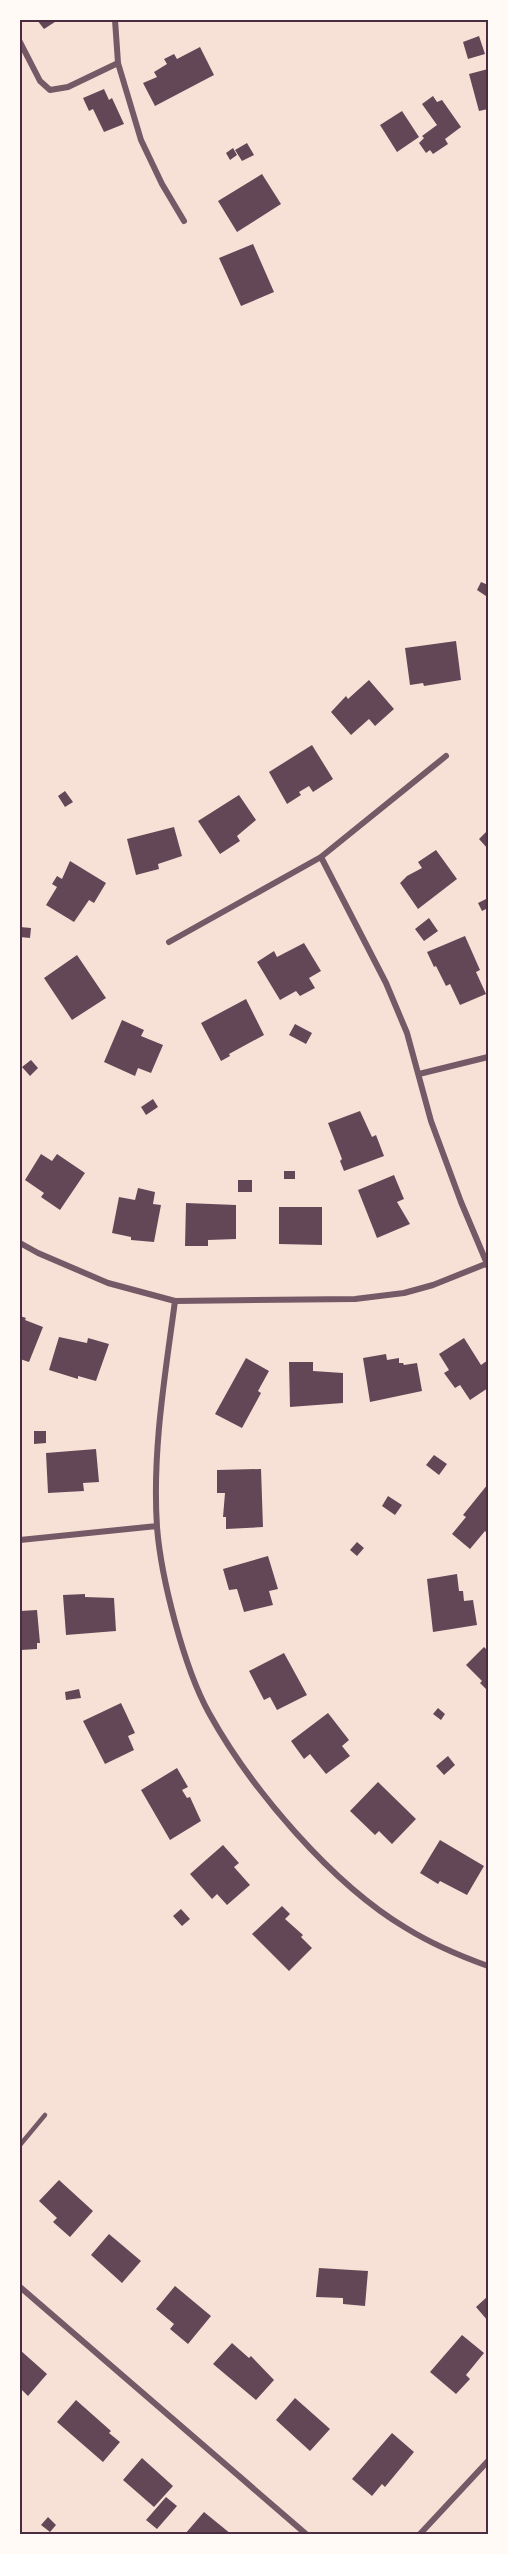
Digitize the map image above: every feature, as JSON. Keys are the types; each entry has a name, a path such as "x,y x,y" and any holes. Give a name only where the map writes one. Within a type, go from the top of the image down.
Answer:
{"street":[{"path":"116,20 118,63 141,140 162,184 184,221"},
{"path":"20,42 40,81 50,90 68,87 118,63"},
{"path":"169,942 321,857 446,756"},
{"path":"20,1243 108,1283 175,1301 355,1299 404,1293 434,1285 488,1265 438,1141 407,1033 386,983 321,857"},
{"path":"419,1074 489,1057"},
{"path":"175,1301 158,1425 157,1526 165,1576 192,1673 208,1712 261,1791 333,1870 376,1907 407,1928 462,1957 489,1966"},
{"path":"20,1540 157,1526"},
{"path":"20,2287 306,2535"},
{"path":"420,2535 489,2461"}],"lane":[{"path":"20,2145 45,2115"}],"building":[{"path":"37,20 58,20 44,29"},
{"path":"479,36 485,54 468,59 463,42"},
{"path":"200,47 214,75 155,106 143,83 157,77 154,72 167,64 164,59 174,54 177,59"},
{"path":"488,69 488,109 479,111 469,74"},
{"path":"104,89 109,100 112,98 124,124 104,132 93,109 89,111 83,98"},
{"path":"433,96 437,102 442,100 461,127 445,139 448,144 433,154 430,150 426,153 419,143 424,138 422,136 437,125 422,104"},
{"path":"402,111 419,137 397,152 380,125"},
{"path":"247,143 254,155 242,161 235,150"},
{"path":"233,148 237,155 230,160 226,153"},
{"path":"262,174 281,204 237,232 218,201"},
{"path":"253,244 274,292 241,306 219,258"},
{"path":"481,582 488,585 486,596 477,590"},
{"path":"456,641 461,680 424,686 423,683 410,685 405,648"},
{"path":"369,680 394,709 375,726 369,719 351,735 331,712 346,696 348,699"},
{"path":"312,745 333,779 313,792 309,786 299,792 301,795 287,804 269,772"},
{"path":"65,791 73,802 65,807 58,796"},
{"path":"239,795 256,820 237,836 240,841 220,854 198,821"},
{"path":"174,827 182,856 158,864 159,869 136,875 127,839"},
{"path":"488,830 488,849 479,839"},
{"path":"436,850 457,879 418,909 400,883 407,876 422,868 418,862"},
{"path":"70,861 106,883 94,903 89,900 74,922 46,905 57,887 52,884 57,876 62,879"},
{"path":"488,898 488,908 482,911 478,903"},
{"path":"429,918 438,931 424,941 415,929"},
{"path":"20,927 31,928 30,938 20,937"},
{"path":"465,936 480,970 476,972 486,994 460,1005 450,984 446,986 427,952"},
{"path":"304,943 321,971 309,978 315,988 300,996 296,991 280,1000 257,962 274,951 277,957"},
{"path":"77,955 106,998 72,1020 44,978"},
{"path":"246,999 264,1035 229,1054 230,1056 221,1061 201,1023"},
{"path":"122,1020 144,1030 141,1036 163,1045 151,1073 138,1068 135,1076 104,1062"},
{"path":"295,1024 312,1033 306,1044 289,1035"},
{"path":"31,1060 38,1068 30,1076 22,1067"},
{"path":"153,1099 158,1107 146,1115 141,1107"},
{"path":"360,1111 372,1137 376,1135 384,1156 344,1171 340,1161 342,1159 328,1123"},
{"path":"41,1154 52,1161 57,1154 85,1173 60,1210 41,1197 44,1193 25,1180"},
{"path":"284,1171 295,1171 295,1179 284,1179"},
{"path":"394,1175 404,1199 397,1202 410,1224 377,1238 358,1190"},
{"path":"238,1180 252,1180 252,1192 238,1192"},
{"path":"138,1188 155,1192 153,1204 161,1205 154,1242 131,1240 131,1237 112,1233 119,1197 135,1200"},
{"path":"186,1203 236,1205 236,1239 208,1240 208,1246 185,1246"},
{"path":"279,1207 322,1207 322,1245 279,1244"},
{"path":"20,1316 43,1327 29,1362 20,1359"},
{"path":"59,1337 87,1343 88,1338 109,1344 96,1381 78,1376 78,1379 49,1370"},
{"path":"464,1338 481,1365 488,1360 488,1388 470,1400 460,1385 455,1388 444,1373 449,1370 439,1354"},
{"path":"386,1354 387,1360 399,1358 399,1363 404,1365 417,1363 422,1391 370,1402 363,1358"},
{"path":"246,1358 269,1371 258,1391 261,1393 242,1428 215,1414"},
{"path":"289,1362 313,1362 313,1371 343,1373 343,1403 290,1407"},
{"path":"34,1431 46,1431 46,1443 34,1444"},
{"path":"96,1449 99,1482 83,1483 84,1491 48,1493 46,1453"},
{"path":"434,1455 447,1464 439,1475 426,1465"},
{"path":"261,1469 263,1527 226,1529 226,1517 223,1517 225,1493 217,1493 217,1470"},
{"path":"488,1484 488,1534 485,1531 470,1549 452,1534 466,1517 463,1515"},
{"path":"388,1496 402,1505 395,1515 382,1506"},
{"path":"357,1542 364,1548 357,1556 350,1550"},
{"path":"268,1556 278,1589 269,1591 273,1605 244,1612 237,1589 229,1590 223,1569"},
{"path":"457,1574 459,1591 463,1591 464,1601 473,1600 477,1625 433,1632 427,1579"},
{"path":"85,1594 85,1597 114,1598 116,1631 66,1635 63,1595"},
{"path":"37,1610 40,1643 37,1643 37,1649 21,1650 20,1611"},
{"path":"484,1647 488,1651 488,1691 480,1683 482,1681 466,1665"},
{"path":"284,1653 307,1695 277,1710 270,1697 264,1700 249,1671"},
{"path":"79,1689 81,1698 66,1700 65,1692"},
{"path":"121,1703 135,1733 128,1736 134,1750 105,1764 83,1721"},
{"path":"438,1708 445,1714 441,1720 433,1714"},
{"path":"328,1713 349,1740 342,1746 350,1756 326,1774 310,1754 304,1759 291,1741"},
{"path":"448,1756 455,1765 444,1775 436,1766"},
{"path":"177,1768 188,1787 182,1790 187,1798 190,1797 201,1821 170,1840 141,1790"},
{"path":"378,1782 416,1819 392,1844 379,1831 375,1835 350,1811"},
{"path":"440,1840 484,1866 467,1895 440,1881 438,1884 420,1873"},
{"path":"223,1845 239,1863 234,1867 250,1885 227,1905 217,1894 212,1899 190,1874"},
{"path":"282,1906 290,1914 285,1919 303,1935 301,1937 312,1948 289,1971 252,1934"},
{"path":"181,1909 190,1919 182,1926 173,1916"},
{"path":"59,2180 93,2211 70,2237 53,2222 57,2218 39,2201"},
{"path":"109,2234 141,2261 122,2283 91,2255"},
{"path":"319,2268 368,2271 365,2306 343,2304 343,2298 316,2297"},
{"path":"175,2286 211,2316 188,2344 170,2329 174,2324 156,2309"},
{"path":"488,2296 488,2321 476,2307"},
{"path":"462,2335 484,2353 466,2375 470,2379 456,2394 430,2372"},
{"path":"232,2343 249,2358 251,2356 274,2380 256,2400 213,2364"},
{"path":"20,2350 47,2374 28,2396 20,2388"},
{"path":"295,2398 330,2429 310,2451 276,2420"},
{"path":"76,2400 120,2442 103,2462 57,2422"},
{"path":"392,2433 414,2452 385,2487 382,2484 372,2496 352,2479"},
{"path":"142,2458 173,2486 154,2507 123,2480"},
{"path":"166,2497 177,2506 157,2529 146,2520"},
{"path":"204,2512 231,2534 185,2534"},
{"path":"48,2517 56,2525 50,2532 41,2525"}]}
